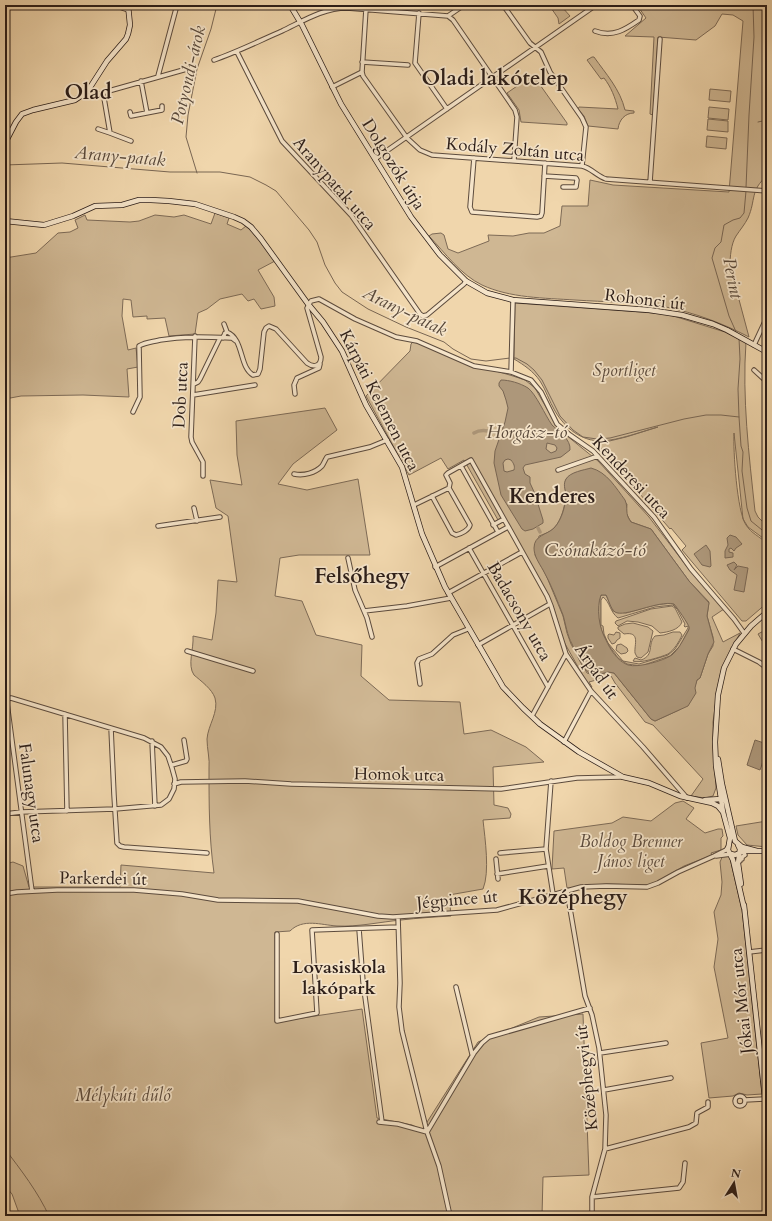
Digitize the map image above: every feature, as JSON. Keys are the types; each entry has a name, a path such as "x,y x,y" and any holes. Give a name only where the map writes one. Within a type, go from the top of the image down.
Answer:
{"street":[{"path":"5,144 16,122 22,114 75,100 89,89 107,61 126,39 128,34 130,24 128,7 114,5"},
{"path":"158,76 177,5"},
{"name":"Dolgozók útja","path":"290,5 341,104 425,237 466,281 487,293 513,300"},
{"path":"448,16 464,5"},
{"path":"503,5 530,43 540,52 550,72 582,118 586,127 582,166"},
{"path":"375,159 596,5"},
{"path":"596,31 612,34 620,32 639,20 640,16 632,5"},
{"path":"214,60 237,52 316,14 331,9 366,9 448,16 516,114 514,160"},
{"path":"332,87 362,72 366,9"},
{"path":"419,13 415,63 447,109"},
{"path":"650,182 660,39"},
{"name":"Aranypatak utca","path":"237,52 282,141 351,215 420,314 423,316 427,315 466,281"},
{"path":"362,62 408,66"},
{"path":"89,89 94,94 194,67"},
{"name":"Kodály Zoltán utca","path":"362,72 407,138 420,150 427,154 582,166 606,179 744,188 767,191"},
{"path":"141,81 147,113"},
{"path":"103,92 110,133"},
{"path":"130,112 131,116 147,113 162,110 162,106"},
{"path":"98,129 131,141"},
{"path":"474,158 470,207 472,212 475,213 541,216 545,163"},
{"name":"Kodály Zoltán utca","path":"544,176 576,178 576,187 563,187"},
{"name":"Kárpáti Kelemen utca","path":"5,221 44,225 73,216 95,206 122,205 139,200 150,200 195,204 234,217 244,222 261,239 308,304 324,322 342,351 366,405 402,467 422,534 435,567 468,629 503,687 532,716 579,752 623,777 648,783 687,798 715,804 722,812"},
{"name":"Kenderesi utca","path":"308,304 311,301 321,299 355,319 396,337 423,343 474,366 511,372 526,377 536,385 557,424 592,450 654,517 691,569 731,614 744,633"},
{"path":"511,372 513,300"},
{"name":"Rohonci út","path":"513,300 666,312 698,320 727,330 767,352"},
{"path":"295,394 294,385 297,378 319,368 321,358 306,308 308,304"},
{"path":"754,344 767,317"},
{"path":"224,324 227,332 233,336 236,341 250,374 258,374 264,332 269,326 276,329 310,366 317,366 320,364"},
{"path":"194,384 200,379 224,332 227,332"},
{"path":"133,412 140,397 139,346 145,343 172,338 195,336 232,338 236,341"},
{"name":"Dob utca","path":"195,336 191,437 192,442 203,462 203,476"},
{"path":"754,370 767,382"},
{"path":"193,395 255,385"},
{"path":"767,412 765,419 767,438"},
{"path":"294,474 302,475 312,472 322,466 328,457 370,447 387,440"},
{"path":"558,470 598,456"},
{"name":"Árpád út","path":"461,466 470,460 508,526 550,604 566,654 592,691 687,798"},
{"path":"432,496 452,533 456,535 468,529 470,525 449,488 450,483 446,475 461,466 498,532"},
{"path":"414,506 449,488"},
{"path":"194,508 197,521"},
{"path":"158,526 220,517"},
{"path":"493,525 504,519"},
{"path":"435,567 508,526"},
{"name":"Badacsony utca","path":"470,548 548,687"},
{"path":"448,593 522,552"},
{"path":"348,558 355,590 364,611 372,637"},
{"path":"364,611 407,606 451,598"},
{"path":"478,645 550,604"},
{"path":"738,852 740,849 735,841 718,786 716,766 716,729 719,686 724,668 733,649 744,633 767,612"},
{"path":"420,684 417,663 419,659 432,654 453,635 468,629"},
{"path":"733,649 759,662 767,668"},
{"path":"188,651 253,671"},
{"path":"532,716 566,654"},
{"path":"564,742 592,691"},
{"name":"Falunagy utca","path":"32,891 7,699 11,698 65,714"},
{"path":"5,814 21,812 67,811 115,809 155,806 168,799 174,789 175,779 172,765 161,747 152,741 65,714 67,811"},
{"path":"111,728 115,809 118,842 120,846 207,853"},
{"path":"716,729 722,812 730,838 728,851 734,855 738,852 767,851"},
{"path":"172,765 186,761 187,759 184,740"},
{"path":"152,741 155,806"},
{"name":"Homok utca","path":"174,784 181,782 245,781 297,785 501,789 586,777 623,777"},
{"path":"551,781 546,848 553,893"},
{"path":"672,793 676,788 676,784"},
{"path":"711,798 716,794 718,786"},
{"name":"Kárpáti Kelemen utca","path":"702,800 722,798"},
{"path":"728,846 733,843 757,851"},
{"name":"Jégpince út","path":"201,898 218,900 298,901 378,916 398,917 497,910 553,893 593,886 648,887 724,851 728,846"},
{"path":"500,853 546,848"},
{"name":"Jókai Mór utca","path":"738,852 738,863 767,1116"},
{"path":"741,882 740,859 742,859 744,853"},
{"name":"Jégpince út","path":"709,858 731,854"},
{"name":"Jókai Mór utca","path":"731,854 744,908"},
{"path":"496,859 498,879"},
{"path":"497,874 548,866"},
{"name":"Parkerdei út","path":"5,894 32,891 134,890 182,894 201,898"},
{"name":"Középhegyi út","path":"567,891 585,996 596,1030 604,1090 606,1124 605,1149 592,1197 592,1216"},
{"path":"398,917 400,983 399,1007 402,1031 450,1216"},
{"path":"277,934 277,1021 317,1013 312,930 398,927"},
{"path":"359,929 363,982 381,1122 398,1124 427,1132"},
{"path":"749,952 767,950"},
{"path":"456,988 473,1055"},
{"path":"427,1132 473,1055 482,1043 489,1037 590,1008"},
{"path":"600,1053 666,1043"},
{"path":"604,1090 671,1078"},
{"path":"745,1100 766,1099"},
{"path":"605,1149 690,1127 696,1123 697,1113 708,1107 708,1102"},
{"path":"592,1197 679,1188 683,1182 685,1163"}],"green space":[{"path":"549,5 562,5 570,16 559,24 558,18"},
{"path":"637,5 767,5 767,176 758,186 748,218 733,243 730,259 730,266 749,337 708,319 687,312 655,305 551,299 504,293 482,285 467,276 429,236 432,234 441,233 444,235 448,249 458,253 489,241 488,235 513,236 529,233 544,233 560,226 562,206 588,206 590,180 613,185 729,192 743,21 733,15 722,14 715,26 696,40 658,37 653,115 650,114 654,37 625,36 646,18"},
{"path":"594,57 612,82 620,95 625,110 634,111 634,113 628,114 623,118 618,129 588,126 584,116 578,109 579,107 618,109 616,100 606,81 604,78 601,79 587,60"},
{"path":"533,75 567,125 521,122 519,110 507,93"},
{"path":"710,89 731,91 730,102 709,100"},
{"path":"709,107 729,109 728,120 708,118"},
{"path":"708,119 728,121 728,132 707,130"},
{"path":"707,136 727,138 726,149 706,147"},
{"path":"215,213 229,218 227,224 241,230 246,226 259,239 275,261 258,270 274,297 275,306 261,309 254,299 248,301 242,294 220,299 207,309 198,313 195,334 169,336 165,318 147,319 147,316 133,317 131,300 123,299 122,316 128,350 136,348 138,367 127,369 129,397 83,395 21,396 5,399 5,258 36,253 58,233 70,232 78,228 75,220 85,215 87,220 130,222 139,221 155,215 174,217 184,215 211,224"},
{"name":"Sportliget","path":"515,303 667,314 725,332 746,342 745,384 748,448 755,511 758,517 767,526 767,541 748,527 744,521 746,525 750,530 767,543 767,603 746,621 742,621 682,550 686,546 597,444 626,437 658,427 623,437 601,441 587,439 569,428 555,411 537,377 528,368 514,359","holes":["734,433 743,518 736,480"]},
{"path":"413,342 425,345 473,367 496,371 525,380 535,388 561,431 598,461 649,517 688,568 724,609 712,617 723,642 740,633 733,647 717,693 713,722 716,788 713,796 705,798 691,796 703,779 653,725 645,722 611,676 589,682 592,687 590,688 564,642 553,606 503,517 498,520 464,460 448,469 441,458 409,475 366,396 410,351 411,344","holes":["582,471 627,504 626,513 631,522 651,529 689,581 709,602 707,616 713,637 713,646 708,654 700,678 697,680 690,696 682,708 655,721 651,719 614,673 608,672 597,676 587,673 571,644 563,616 546,575 535,555 539,536 547,533 556,526 564,509 566,496 565,482 570,476"]},
{"name":"Mélykúti dűlő","path":"325,408 337,430 293,464 278,484 307,490 358,479 370,555 299,555 280,558 275,596 302,601 316,635 362,645 361,676 389,700 460,702 464,734 491,730 526,747 544,762 493,767 494,805 508,808 511,814 510,818 483,820 487,865 483,889 449,895 451,916 407,919 353,926 306,923 295,927 290,931 275,932 275,1022 362,1009 377,1118 412,1125 422,1130 478,1042 539,1017 583,1014 589,1175 543,1177 542,1216 20,1216 12,1194 5,1186 5,864 13,862 23,866 29,887 120,887 121,865 214,873 210,834 209,762 207,739 216,708 216,703 211,691 194,675 191,667 191,657 193,636 212,640 216,613 218,580 237,582 228,516 216,508 210,480 242,485 237,455 236,421"},
{"path":"602,595 606,595 613,611 626,613 655,605 672,603 679,609 690,627 680,646 670,656 641,666 627,664 618,658 610,647 602,632 600,625 600,597","holes":["603,597 615,616 618,618 655,607 673,605 677,609 685,624 684,626 688,626 688,628 675,649 668,655 639,664 623,661 608,643 604,634 603,626 601,625 601,600"]},
{"path":"672,606 675,608 682,622 676,629 670,631 660,633 652,626 638,622 627,621 618,626 615,623 616,621 651,609"},
{"path":"633,623 648,627 653,631 648,652 641,658 637,657 635,653 635,637 633,635 624,634 618,629 618,627 625,624"},
{"path":"767,629 767,649 758,634"},
{"path":"616,632 620,633 620,638 612,644 608,638 608,635 614,635"},
{"path":"680,632 682,635 676,646 668,654 645,661 633,661 635,658 641,660 648,655 651,642 655,636"},
{"path":"621,644 627,648 628,651 626,653 621,654 616,650 617,645"},
{"name":"Boldog Brenner János liget","path":"683,801 694,808 686,819 705,833 722,829 723,836 721,838 721,850 711,853 712,855 715,854 684,866 653,884 645,885 607,884 567,888 564,868 552,869 554,831 612,823 623,817 651,821 675,803"},
{"path":"767,821 767,847 747,845 738,835 736,826"},
{"path":"729,854 742,910 762,1094 747,1095 739,1093 733,1096 709,1098 701,1043 728,1038 714,967 718,939 714,912 721,895 722,882 720,862 723,855"}],"water":[{"name":"Horgász-tó","path":"501,380 507,381 518,383 528,388 552,425 567,439 570,446 570,450 561,457 525,465 523,468 525,474 530,477 530,483 536,496 543,520 543,523 533,529 525,531 522,529 501,495 494,463 495,451 508,408 499,383","holes":["547,443 555,445 557,448 556,451 551,453 546,449","508,459 513,463 514,470 507,472 504,471 503,463"]},
{"name":"Csónakázó-tó","path":"591,468 602,473 611,481 625,500 627,513 631,522 651,529 689,581 709,603 707,616 714,642 708,654 700,678 697,680 695,688 696,693 688,706 655,721 651,719 614,673 608,672 593,676 583,666 569,637 563,615 554,592 535,554 534,548 536,540 554,528 561,516 566,498 564,485 566,479 574,473","holes":["601,595 606,595 613,610 619,613 626,613 659,604 674,604 687,623 689,630 680,646 672,655 663,660 638,666 628,665 620,661 614,654 602,630 599,618 599,600"]},
{"path":"730,535 736,537 742,544 734,551 731,548 729,549 729,552 733,553 733,557 725,558 725,551 728,545 727,538"},
{"path":"706,545 710,551 710,567 702,565 694,554"},
{"path":"734,562 737,565 734,570 738,566 748,568 744,592 734,590 737,575 730,570 727,565"},
{"path":"755,740 767,744 767,750 760,770 747,765"}],"waterway":[{"name":"Potyondi-árok","path":"197,173 186,137 188,115 197,69 211,29 217,5"},
{"name":"Perint","path":"746,188 754,37 753,5"},
{"path":"758,122 767,120"},
{"name":"Arany-patak","path":"5,165 62,163 170,172 220,172 250,177 276,191 309,230 317,242 325,265 342,292 368,309 406,327 444,342 471,359 486,361 516,358 527,364 542,380 560,416 573,430 583,437 597,439 610,438 684,419 706,415 739,417"},
{"name":"Perint","path":"737,334 729,316 712,258 715,248 721,242 724,225 740,218 744,213 746,191"},
{"name":"Perint","path":"739,338 739,417 741,446 743,452 742,471 747,508 751,521 767,534"},
{"path":"474,433 491,431 501,434"},
{"path":"538,528 540,532"},
{"path":"5,1149 23,1173 45,1207 49,1216"}],"district":[{"name":"Oladi lakótelep","path":"495,78"},
{"name":"Olad","path":"88,92"},
{"name":"Kenderes","path":"552,496"},
{"name":"Felsőhegy","path":"362,576"},
{"name":"Középhegy","path":"573,897"},
{"name":"Lovasiskola lakópark","path":"339,977"}]}
